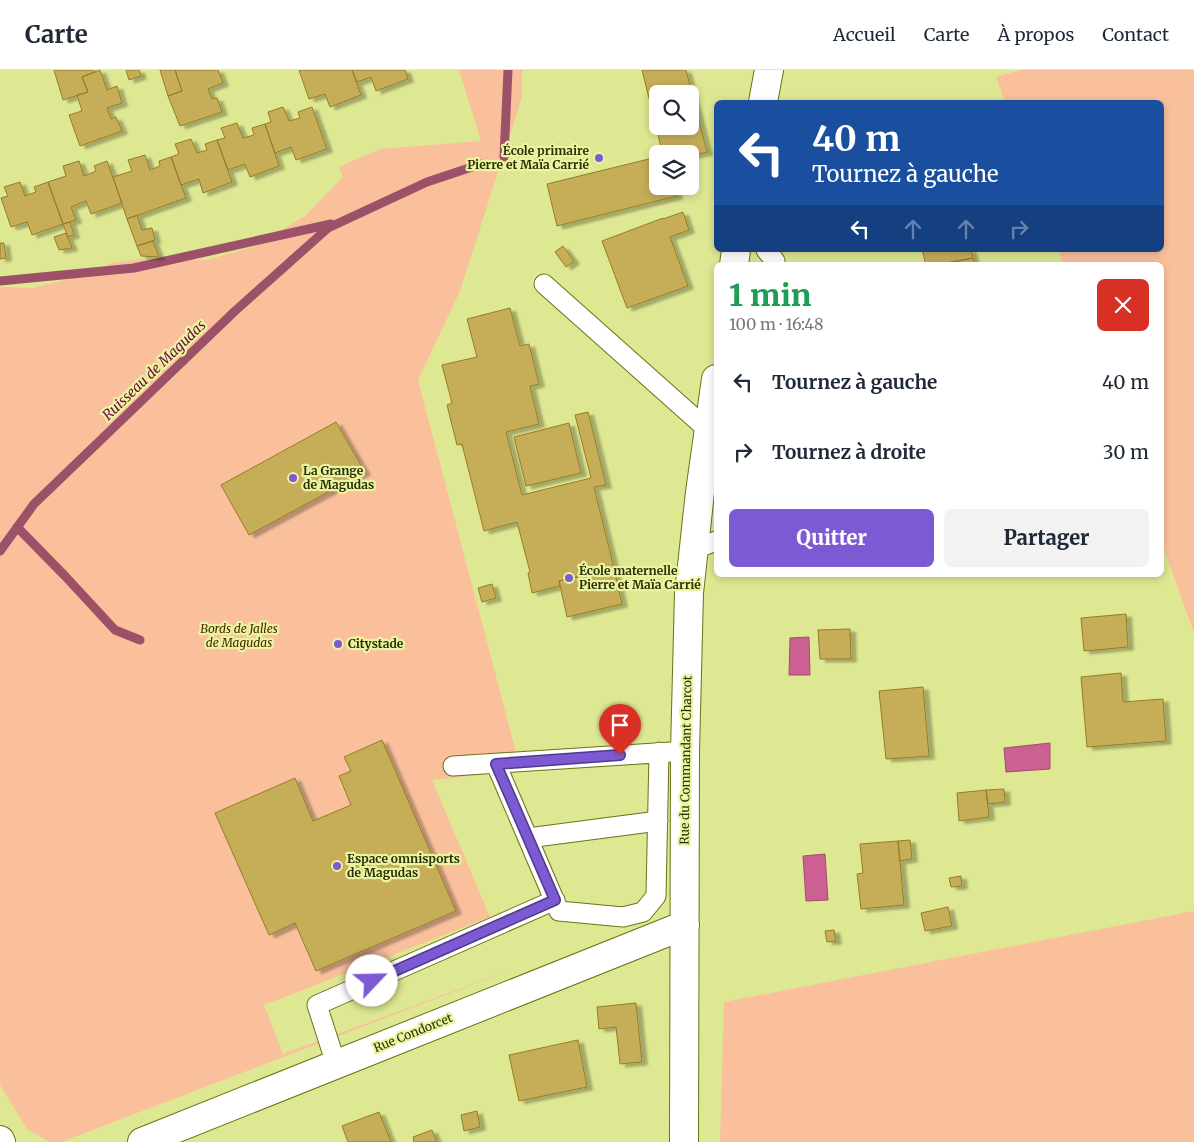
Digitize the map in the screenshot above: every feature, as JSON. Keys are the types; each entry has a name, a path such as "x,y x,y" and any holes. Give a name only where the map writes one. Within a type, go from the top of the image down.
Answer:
{"street":[{"path":"763,100 769,70"},
{"name":"Rue du Commandant Charcot","path":"684,1142 685,925 672,752 689,593 705,545 708,430 714,392"},
{"name":"Rue Condorcet","path":"142,1142 685,925"}],"lane":[{"path":"544,284 708,430"},
{"path":"453,766 672,752 658,821 656,896 643,912 623,917 559,911 496,764"},
{"path":"528,838 658,821"},
{"path":"336,1064 317,1006 555,900"},
{"path":"643,912 643,941"}],"green space":[{"name":"Bords de Jalles de Magudas","path":"459,70 522,70 522,97 460,291 418,380 521,771 432,780 490,917 264,1005 283,1054 511,970 61,1142 50,1142 27,1129 0,1085 0,287 32,288 82,276 112,263 142,259 207,260 256,246 305,216 343,177 339,167 380,149 481,141"},
{"path":"1021,70 1194,70 1194,633 1164,549 1164,262 1062,262 1059,252 1164,252 1164,100 1004,100 996,77"},
{"path":"1194,911 1194,1142 720,1142 724,1002"}],"shaded area":[{"path":"809,637 810,675 789,675 790,638"},
{"path":"1050,743 1050,769 1006,772 1004,748"},
{"path":"825,854 828,900 806,901 803,856"}],"building":[{"path":"54,70 94,70 95,72 82,77 88,92 63,100"},
{"path":"100,70 107,90 117,86 122,103 107,108 111,119 116,117 122,131 80,146 69,115 82,111 77,95 88,92 82,77"},
{"path":"126,70 139,70 141,76 129,80"},
{"path":"160,70 175,70 182,91 168,96"},
{"path":"175,70 218,70 223,83 208,89 212,99 217,98 222,112 180,126 168,96 182,91"},
{"path":"299,70 352,70 361,95 330,107 325,94 309,99"},
{"path":"352,70 405,70 408,79 376,91 371,77 357,82"},
{"path":"642,70 686,70 690,85 649,85 649,98"},
{"path":"283,107 289,121 300,118 298,112 312,107 327,149 296,160 291,147 275,153 265,124 271,122 268,112"},
{"path":"699,121 707,152 699,154 699,145 661,145 658,135 699,135"},
{"path":"237,123 243,138 254,135 252,128 265,124 279,166 250,177 245,164 228,170 217,140 225,138 221,128"},
{"path":"191,139 197,153 207,150 205,144 217,140 232,182 203,193 199,179 181,185 171,157 179,154 175,144"},
{"path":"145,155 150,170 160,166 159,161 171,157 186,198 127,219 113,177 132,171 128,160"},
{"path":"649,159 649,195 677,196 557,226 547,184"},
{"path":"79,161 84,176 96,171 94,166 107,161 122,203 91,214 86,201 71,207 76,220 63,224 48,182 66,176 63,166"},
{"path":"20,182 25,196 36,192 34,187 48,182 63,224 32,235 27,222 11,227 1,198 8,196 4,187"},
{"path":"683,212 689,230 670,237 688,286 627,308 602,241"},
{"path":"137,215 142,230 152,228 155,240 137,246 127,219"},
{"path":"70,222 74,235 68,237 63,224"},
{"path":"66,233 72,248 59,250 54,237"},
{"path":"153,241 159,257 141,256 137,246"},
{"path":"0,243 4,243 6,258 0,259"},
{"path":"563,246 574,261 566,267 555,252"},
{"path":"923,252 972,252 973,258 952,262 925,262"},
{"path":"973,258 974,262 952,262"},
{"path":"510,308 520,346 529,344 539,384 530,386 539,424 506,432 522,495 591,478 575,415 588,412 606,485 594,487 614,568 559,581 560,586 532,593 528,573 530,572 517,522 484,531 462,444 457,445 447,405 452,403 442,365 477,357 467,319"},
{"name":"La Grange de Magudas","path":"336,422 365,472 249,535 221,485"},
{"path":"569,423 581,473 526,486 514,437"},
{"path":"614,568 622,604 567,617 559,581"},
{"path":"492,584 496,598 482,602 478,588"},
{"path":"1126,614 1128,647 1084,651 1081,618"},
{"path":"850,629 851,659 820,659 818,630"},
{"path":"1121,673 1123,702 1163,699 1166,741 1087,747 1081,677"},
{"path":"923,687 929,756 886,759 879,691"},
{"name":"Espace omnisports de Magudas","path":"382,740 456,911 316,971 295,923 269,935 215,813 295,778 313,821 351,805 339,776 351,771 344,757"},
{"path":"1004,789 1005,802 988,804 986,790"},
{"path":"986,790 989,817 959,821 957,793"},
{"path":"910,840 912,859 900,861 898,841"},
{"path":"898,841 904,905 861,909 857,874 863,873 860,844"},
{"path":"961,876 962,886 951,887 949,878"},
{"path":"948,907 952,926 925,931 921,913"},
{"path":"834,930 836,941 827,942 825,931"},
{"path":"636,1003 642,1062 620,1064 616,1027 599,1029 597,1007"},
{"path":"578,1040 587,1087 519,1101 509,1055"},
{"path":"477,1111 480,1127 464,1131 461,1115"},
{"path":"379,1112 391,1142 348,1142 342,1126"},
{"path":"432,1130 437,1142 414,1142 413,1137"}],"waterway":[{"name":"Ruisseau de Magudas","path":"504,157 508,70"},
{"name":"Ruisseau de Magudas","path":"0,551 34,504 235,311 328,228 427,182 481,164"},
{"name":"Ruisseau de Magudas","path":"0,281 134,268 331,224"},
{"path":"17,527 115,630 140,640"}],"place":[{"name":"École primaire Pierre et Maïa Carrié","path":"599,158"},
{"name":"La Grange de Magudas","path":"293,478"},
{"name":"École maternelle Pierre et Maïa Carrié","path":"569,578"},
{"name":"Citystade","path":"338,644"},
{"name":"Espace omnisports de Magudas","path":"337,866"}],"route":[{"path":"372,981 555,900 496,764 620,755"}]}
